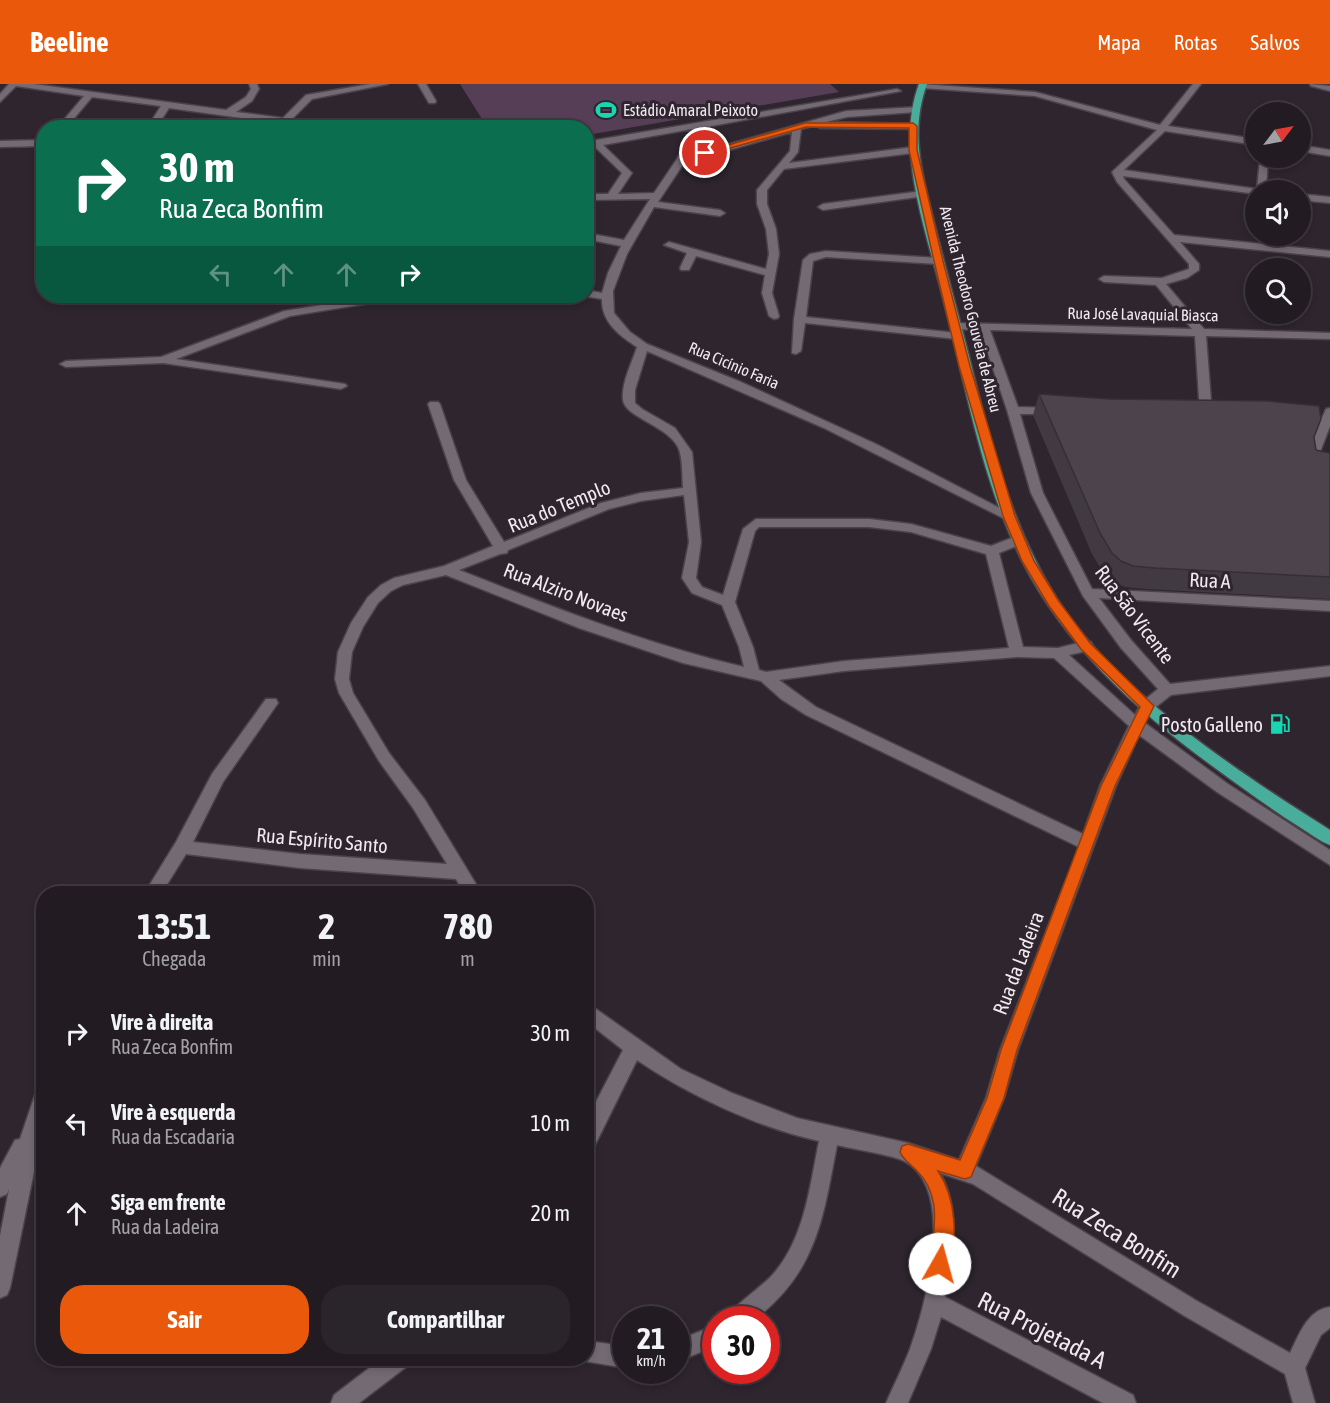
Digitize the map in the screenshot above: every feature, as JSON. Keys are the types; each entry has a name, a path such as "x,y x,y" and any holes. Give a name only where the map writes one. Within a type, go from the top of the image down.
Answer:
{"main road":[{"name":"Avenida Theodoro Gouveia de Abreu","path":"923,85 913,126 913,150 938,261 1009,516 1019,540 1053,603 1086,646 1148,706 1215,759 1330,838"}],"street":[{"path":"0,99 15,84 260,120"},
{"path":"286,120 301,103 315,95 343,87 384,84"},
{"path":"422,84 432,101"},
{"path":"1117,172 1155,138 1197,84"},
{"path":"1314,84 1330,89"},
{"path":"923,85 993,88 1035,94 1161,128 1245,140"},
{"path":"228,114 249,99 254,86"},
{"path":"594,143 897,91"},
{"path":"68,120 90,94"},
{"path":"156,120 165,105"},
{"path":"680,161 846,114 916,109"},
{"path":"594,295 607,297 609,280 628,244 680,161 698,126"},
{"path":"801,126 913,126"},
{"path":"774,316 767,293 774,254 771,229 762,204 762,190 794,152 801,126"},
{"path":"0,144 36,143"},
{"path":"594,146 627,173 611,196"},
{"path":"783,166 913,150"},
{"path":"1311,150 1330,153"},
{"path":"1117,172 1245,190"},
{"path":"1104,279 1160,283 1187,275 1194,270 1194,264 1120,180 1117,172"},
{"path":"823,207 922,194"},
{"path":"594,197 654,200 720,213"},
{"path":"1311,198 1330,200"},
{"path":"594,238 628,244"},
{"path":"1172,238 1261,253 1330,255"},
{"path":"669,245 769,273"},
{"path":"1261,246 1261,253"},
{"path":"685,268 693,252"},
{"path":"796,351 808,260 814,256 826,254 938,261"},
{"path":"1160,283 1200,332 1206,414"},
{"name":"Rua Cicínio Faria","path":"607,297 612,320 624,333 643,346 789,406 907,462 1009,516"},
{"path":"163,360 279,316 354,303"},
{"name":"Rua José Lavaquial Biasca","path":"799,319 956,331 984,327 1330,336"},
{"name":"Rua São Vicente","path":"984,327 1013,410 1037,493 1088,594 1126,644 1167,690 1148,706 1137,724 1108,786 1088,844"},
{"path":"643,346 629,390 629,403 639,414 668,428 682,443 686,452 688,491 695,542 689,578 697,590 728,602"},
{"path":"66,364 163,360 341,386"},
{"path":"434,404 460,480 502,550"},
{"path":"1013,410 1070,411"},
{"path":"1294,418 1329,416 1311,460"},
{"name":"Rua do Templo","path":"447,570 502,550 605,506 641,497 688,491"},
{"path":"1019,540 992,551 944,535 911,528 869,523 762,521 749,529 728,602 759,676 811,711 1088,844"},
{"path":"992,551 1017,652"},
{"path":"447,570 399,581 386,588 373,600 356,626 345,652 342,679 346,693 378,749 419,804 469,886"},
{"name":"Rua Alziro Novaes","path":"447,570 584,625 683,658 759,676 844,666 1017,652 1058,653 1086,646"},
{"name":"Rua A","path":"1088,594 1330,606"},
{"path":"1058,653 1085,681 1180,759 1330,858"},
{"path":"1167,690 1330,671"},
{"path":"157,886 182,848 217,778 271,703"},
{"name":"Rua da Ladeira","path":"965,1170 995,1098 1013,1040 1088,844"},
{"name":"Rua Espírito Santo","path":"182,848 300,861 460,872"},
{"path":"165,875 167,886"},
{"path":"594,1016 634,1048 675,1075 726,1099 797,1127 908,1152 926,1168 936,1183 943,1202 945,1224 935,1303 916,1364 897,1403"},
{"path":"594,1126 634,1048"},
{"path":"0,1288 30,1134 36,1117"},
{"path":"0,1187 30,1134"},
{"path":"754,1306 774,1290 795,1263 813,1208 830,1135"},
{"name":"Rua Zeca Bonfim","path":"908,1152 965,1170 1190,1308 1294,1367"},
{"name":"Rua Projetada A","path":"935,1303 1125,1403"},
{"path":"1304,1403 1294,1367 1314,1328 1330,1317"},
{"path":"594,1353 612,1355"},
{"path":"342,1403 389,1366"}],"shaded area":[{"name":"Estádio Amaral Peixoto","path":"460,84 830,84 839,92 594,134 594,120 483,120"}],"building":[{"path":"1039,394 1109,399 1268,401 1319,406 1321,419 1314,437 1316,450 1330,453 1330,577 1155,568 1133,566 1121,561 1112,553 1100,533"}],"place":[{"name":"Estádio Amaral Peixoto","path":"606,110"},
{"name":"Posto Galleno","path":"1280,724"}],"route":[{"path":"705,153 805,125 913,126 913,150 938,261 964,366 1009,516 1028,561 1053,603 1086,646 1148,706 1108,786 1009,1050 995,1098 965,1170 908,1152 926,1168 936,1183 943,1202 945,1224 940,1264"}]}
